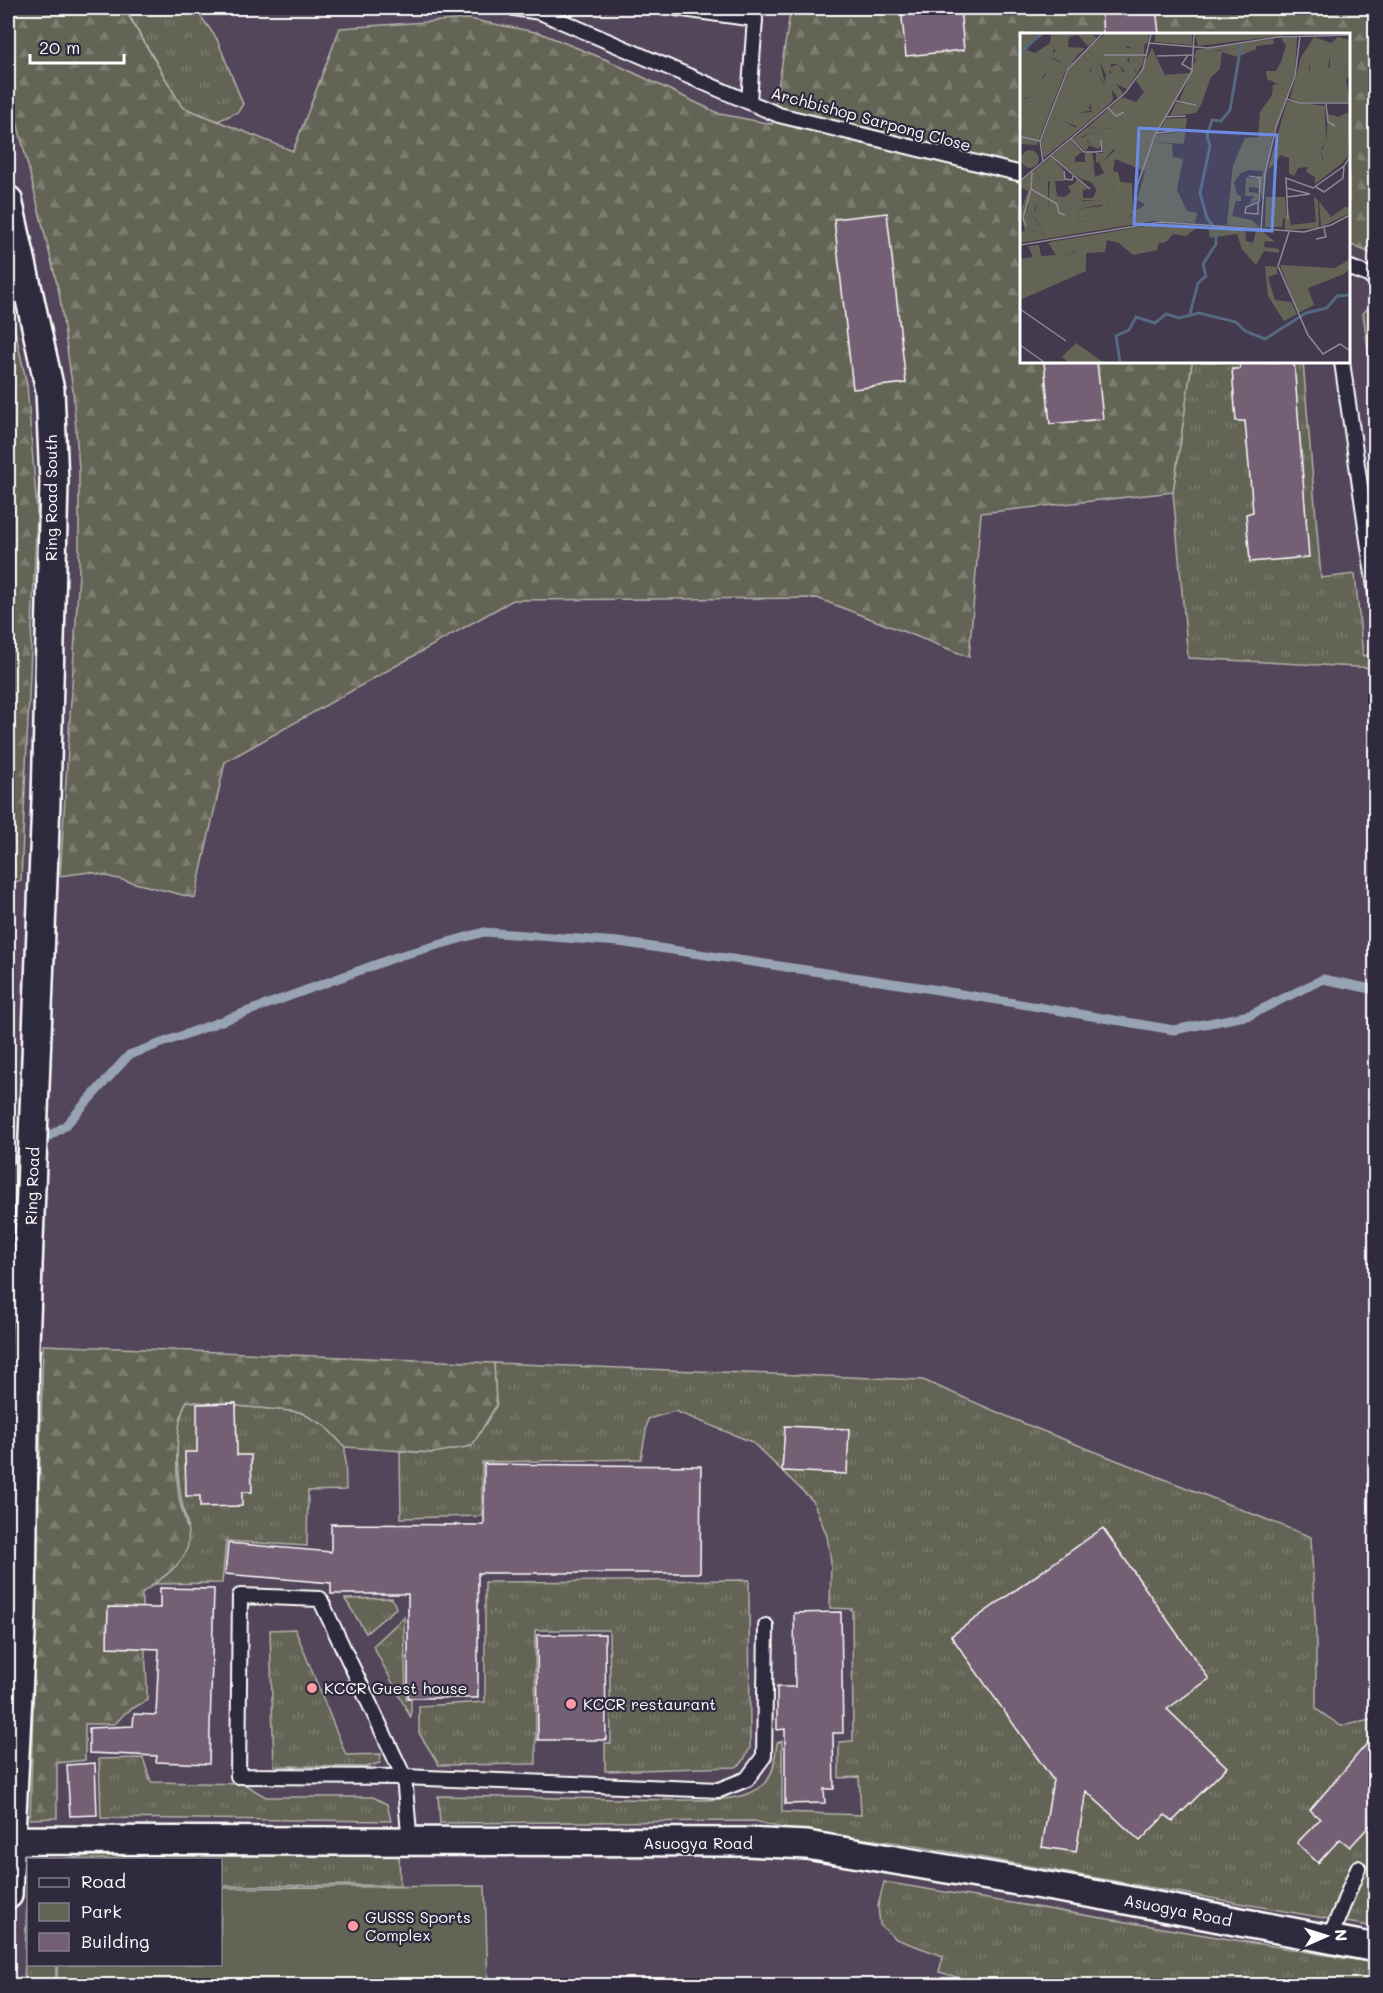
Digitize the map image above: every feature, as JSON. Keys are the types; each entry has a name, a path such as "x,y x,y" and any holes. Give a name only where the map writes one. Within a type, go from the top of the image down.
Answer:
{"street":[{"name":"Ring Road South","path":"8,200 50,390 54,482 46,801"},
{"name":"Ring Road","path":"8,1895 22,1613 25,1344 46,801"},
{"name":"Asuogya Road","path":"10,1840 747,1842 807,1845 1105,1896 1376,1948"}],"lane":[{"name":"Archbishop Sarpong Close","path":"514,8 540,12 779,115 1020,174"},
{"path":"676,8 754,19 749,101"},
{"path":"1350,268 1376,278"},
{"path":"1342,363 1376,595"},
{"path":"410,1842 404,1777 320,1599 240,1596 238,1776 404,1777 719,1790 747,1779 764,1756 766,1626"},
{"path":"1329,1940 1358,1868"}],"shaded area":[{"path":"8,8 1375,8 1375,1985 8,1985"}],"green space":[{"path":"8,8 124,8 182,107 293,151 340,28 469,19 540,33 607,60 720,114 772,124 791,8 1375,8 1375,255 1350,244 1350,33 1020,33 1020,363 1192,363 1173,492 981,513 969,657 817,598 513,600 225,762 195,898 90,872 60,876 79,573 79,469 73,391 59,292 8,85"},
{"path":"125,8 195,8 217,39 243,104 238,112 218,121 182,107"},
{"path":"8,298 27,385 37,511 21,881 8,882"},
{"path":"1376,302 1375,398 1363,313"},
{"path":"1192,363 1303,363 1321,578 1355,574 1363,656 1375,654 1375,668 1188,658 1173,492"},
{"path":"8,1063 13,1063 8,1254"},
{"path":"43,1345 494,1363 496,1406 472,1446 433,1453 345,1447 324,1425 300,1412 187,1401 180,1421 177,1465 178,1492 188,1533 188,1546 178,1564 142,1593 147,1700 125,1713 115,1724 85,1724 85,1760 57,1763 57,1818 30,1819"},
{"path":"494,1363 923,1380 1025,1424 1311,1537 1316,1637 1316,1709 1341,1726 1375,1719 1375,1927 899,1843 786,1829 754,1821 440,1823 438,1796 702,1800 740,1796 760,1787 768,1779 773,1767 777,1743 782,1741 782,1812 861,1815 859,1777 839,1778 839,1742 853,1741 852,1609 830,1608 831,1561 827,1536 813,1501 752,1442 675,1411 648,1419 641,1459 482,1462 482,1516 401,1518 400,1451 433,1453 496,1406"},
{"path":"187,1401 300,1412 324,1425 345,1447 346,1490 308,1491 307,1546 226,1541 222,1583 153,1584 167,1573 188,1526 181,1498 177,1462 179,1427"},
{"path":"749,1580 750,1748 742,1763 736,1767 605,1771 605,1743 611,1743 609,1630 535,1630 536,1764 439,1765 419,1733 419,1706 485,1702 485,1582"},
{"path":"392,1598 396,1608 366,1633 345,1599"},
{"path":"404,1617 406,1699 411,1699 411,1718 373,1646"},
{"path":"295,1629 346,1755 381,1754 380,1763 366,1767 274,1766 270,1630"},
{"path":"143,1758 151,1782 244,1784 266,1797 373,1797 387,1804 391,1821 101,1818 99,1759"},
{"path":"399,1855 400,1885 222,1886 222,1858 71,1858 88,1856"},
{"path":"884,1882 1375,1963 1375,1985 969,1985 970,1981 939,1972 943,1956 896,1939 880,1925 878,1906"},
{"name":"GUSSS Sports Complex","path":"485,1886 488,1985 57,1985 57,1966 222,1966 222,1888"},
{"path":"27,1900 27,1966 56,1966 56,1985 24,1985"}],"building":[{"path":"901,8 960,8 964,50 906,56"},
{"path":"1101,8 1156,8 1159,33 1103,33"},
{"path":"887,213 906,383 853,389 834,219"},
{"path":"1044,363 1097,363 1103,419 1050,424"},
{"path":"1239,363 1294,363 1309,557 1250,562 1246,514 1253,512 1245,421 1236,421 1232,369 1240,369"},
{"path":"236,1403 237,1455 251,1455 252,1492 242,1492 242,1506 200,1507 200,1496 186,1496 185,1452 197,1452 197,1404"},
{"path":"785,1426 849,1429 847,1474 782,1471"},
{"path":"484,1464 701,1466 700,1573 478,1573 478,1698 408,1698 408,1594 331,1594 331,1583 225,1574 228,1543 331,1552 331,1524 484,1525"},
{"path":"1103,1528 1209,1679 1167,1709 1227,1767 1173,1821 1165,1815 1140,1841 1086,1791 1076,1852 1042,1847 1053,1780 951,1636"},
{"path":"160,1588 214,1589 209,1764 156,1762 157,1756 89,1753 89,1728 133,1726 134,1714 156,1715 159,1649 107,1647 108,1607 160,1608"},
{"path":"841,1612 843,1733 833,1733 834,1789 824,1789 825,1803 785,1804 785,1729 777,1730 777,1687 795,1687 794,1613"},
{"path":"605,1634 606,1740 538,1740 537,1635"},
{"path":"1376,1733 1376,1819 1350,1847 1340,1839 1318,1863 1297,1843 1320,1819 1310,1810"},
{"path":"95,1763 97,1815 70,1816 67,1765"}],"waterway":[{"path":"8,1162 65,1126 129,1055 399,956 484,932 619,942 926,988 1174,1030 1250,1015 1323,979 1376,990"}],"place":[{"name":"KCCR Guest house","path":"312,1688"},
{"name":"KCCR restaurant","path":"571,1704"},
{"name":"GUSSS Sports Complex","path":"353,1926"}]}
